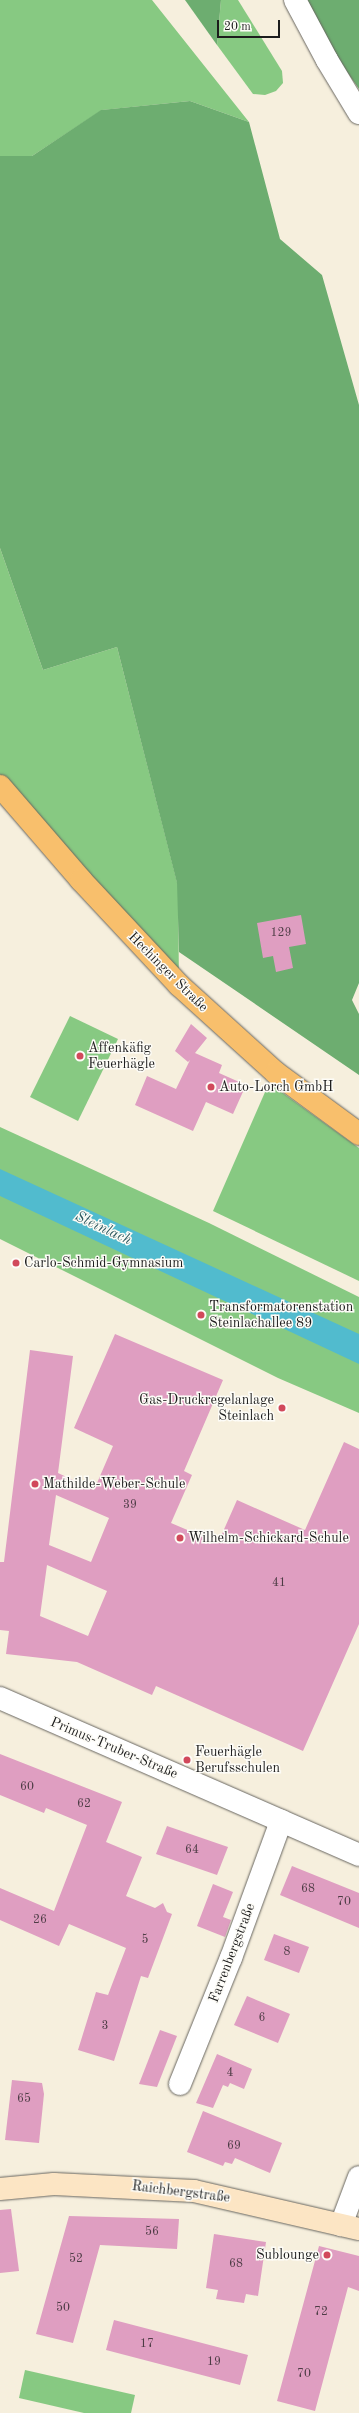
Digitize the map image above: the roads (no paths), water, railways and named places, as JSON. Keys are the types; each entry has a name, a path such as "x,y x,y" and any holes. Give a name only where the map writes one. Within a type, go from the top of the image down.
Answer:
{"main road":[{"name":"Hechinger Straße","path":"0,786 81,880 179,985 276,1073 359,1134"}],"street":[{"path":"296,0 327,60 359,113"},
{"name":"Primus-Truber-Straße","path":"0,1698 359,1855"},
{"name":"Farrenbergstraße","path":"180,2084 231,1958 281,1821"},
{"path":"350,2227 359,2177"},
{"name":"Raichbergstraße","path":"0,2189 54,2184 187,2190 244,2201 350,2227"}],"water":[{"name":"Steinlach","path":"0,1169 359,1334 359,1364 0,1196"}],"place":[{"name":"Affenkäfig Feuerhägle","path":"80,1056"},
{"name":"Auto-Lorch GmbH","path":"211,1087"},
{"name":"Carlo-Schmid-Gymnasium","path":"16,1263"},
{"name":"Transformatorenstation Steinlachallee 89","path":"201,1315"},
{"name":"Gas-Druckregelanlage Steinlach","path":"282,1408"},
{"name":"Mathilde-Weber-Schule","path":"35,1484"},
{"name":"Wilhelm-Schickard-Schule","path":"180,1538"},
{"name":"Feuerhägle Berufsschulen","path":"187,1760"},
{"name":"Sublounge","path":"327,2255"}]}
